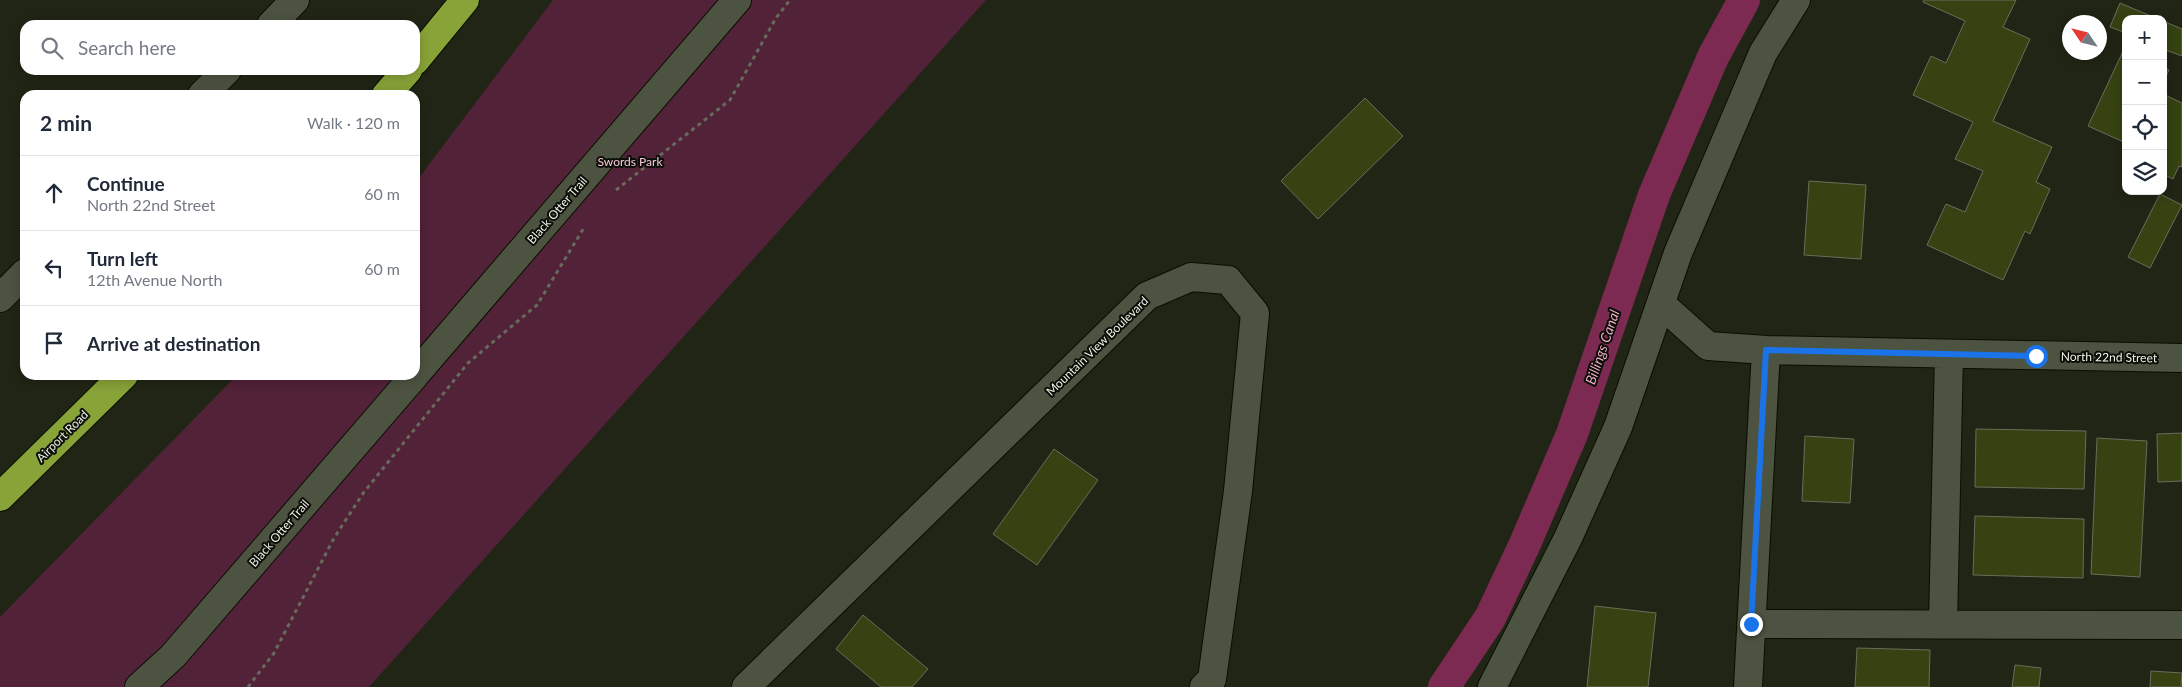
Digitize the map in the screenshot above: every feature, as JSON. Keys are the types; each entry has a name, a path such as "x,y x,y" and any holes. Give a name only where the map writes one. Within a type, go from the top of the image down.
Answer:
{"highway":[{"path":"420,55 464,0"},
{"path":"390,90 404,75"},
{"name":"Airport Road","path":"0,497 119,380"}],"street":[{"path":"276,20 295,0"},
{"name":"Black Otter Trail","path":"420,369 737,0"},
{"path":"1492,687 1568,538 1618,427 1678,253 1763,54 1796,0"},
{"path":"207,90 222,75"},
{"name":"Mountain View Boulevard","path":"746,687 1148,296 1190,277 1228,280 1256,314 1238,491 1212,679 1204,687"},
{"path":"0,298 20,278"},
{"name":"North 22nd Street","path":"1661,304 1708,346 1766,350 2182,358"},
{"path":"1748,687 1766,350"},
{"path":"1944,624 1949,354"},
{"name":"Black Otter Trail","path":"139,687 173,656 411,380"},
{"path":"1751,624 2182,625"}],"path":[{"path":"609,196 730,100 776,18 790,0"},
{"path":"248,687 274,653 334,538 364,492 468,363 537,305 587,222"}],"green space":[{"name":"Swords Park","path":"553,0 986,0 369,687 0,687 0,617 232,380 420,380 420,176"}],"building":[{"path":"1924,0 2016,0 2003,27 2030,39 1993,121 2052,147 2036,182 2050,189 2030,234 2025,231 2003,280 1927,245 1946,204 1965,212 1983,171 1955,159 1973,122 1913,95 1931,56 1946,63 1965,21 1923,2"},
{"path":"2120,3 2148,15 2122,15 2122,32 2110,27"},
{"path":"2167,23 2182,29 2182,56 2167,50"},
{"path":"2122,53 2122,141 2088,126"},
{"path":"2167,96 2182,103 2182,167 2179,166 2173,179 2167,176"},
{"path":"1365,98 1403,136 1318,219 1281,181"},
{"path":"1809,181 1866,185 1861,259 1804,255"},
{"path":"2159,195 2182,205 2150,268 2128,257"},
{"path":"1976,429 2086,431 2084,489 1975,487"},
{"path":"2182,433 2182,481 2158,482 2157,434"},
{"path":"1805,436 1854,439 1850,503 1802,501"},
{"path":"2097,438 2147,441 2140,577 2091,574"},
{"path":"1054,449 1098,480 1037,565 993,534"},
{"path":"1975,516 2084,519 2083,578 1973,575"},
{"path":"1595,606 1656,613 1648,687 1587,687"},
{"path":"863,615 928,669 912,687 881,687 836,649"},
{"path":"1857,648 1930,650 1929,687 1855,687"},
{"path":"2015,665 2041,668 2039,687 2012,687"},
{"path":"2151,671 2182,673 2181,687 2150,687"}],"waterway":[{"name":"Billings Canal","path":"1444,687 1490,618 1524,546 1572,434 1654,195 1713,57 1744,0"}],"route":[{"path":"1751,624 1766,350 2036,356"}]}
